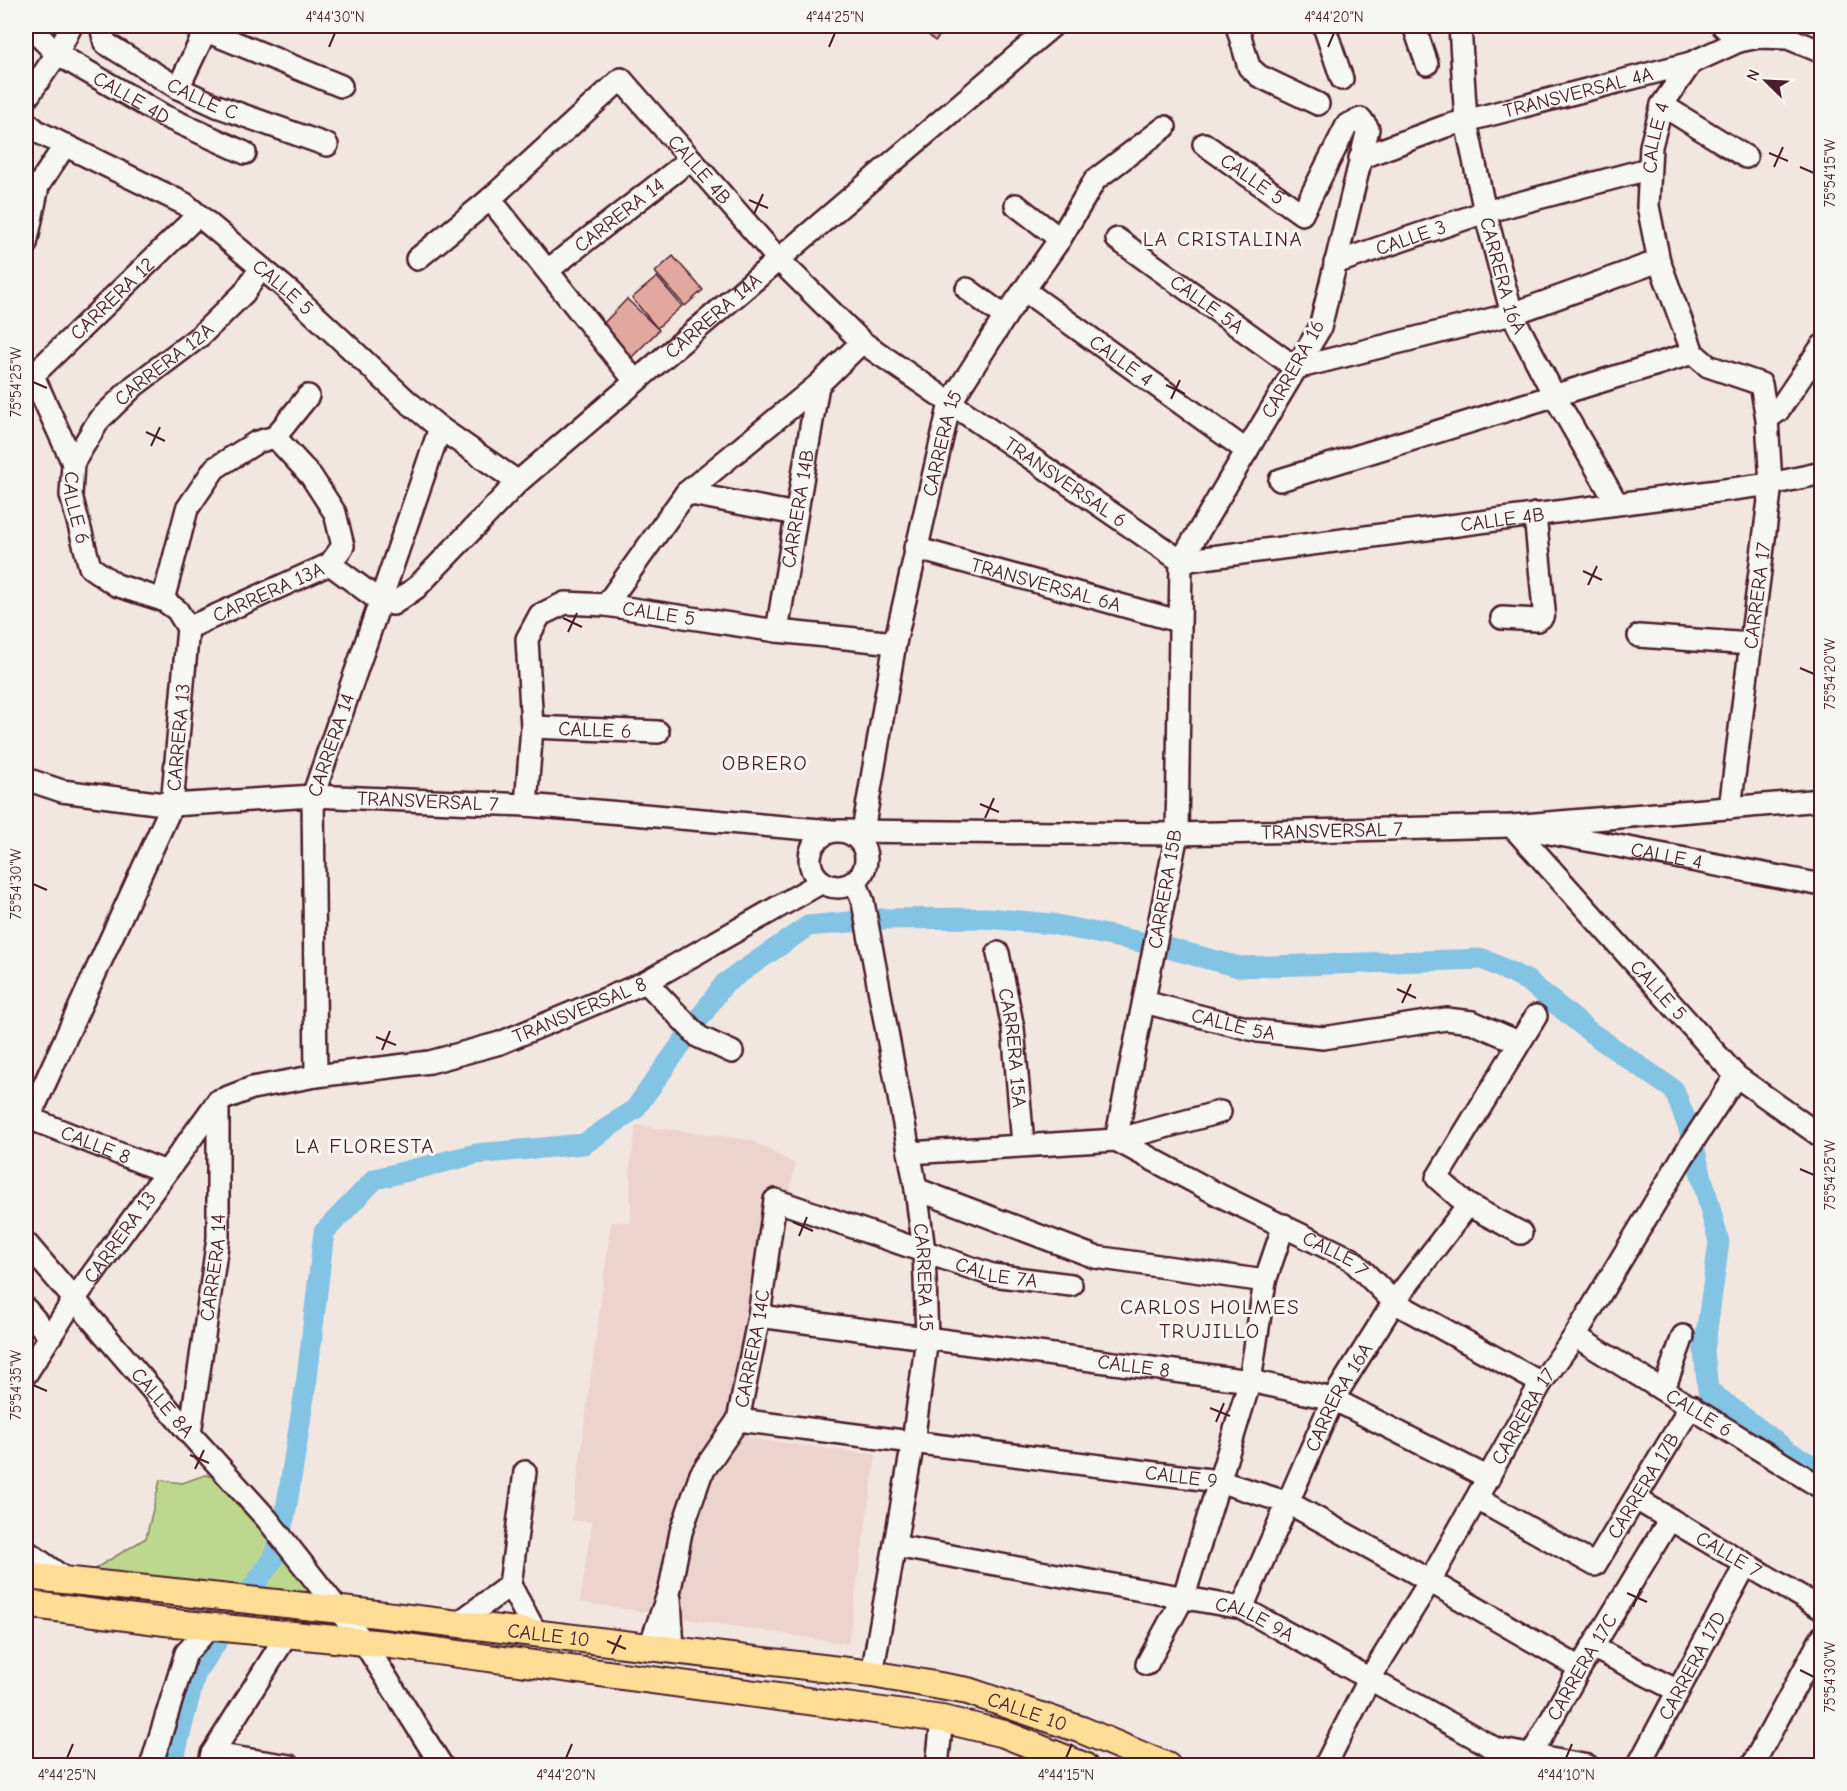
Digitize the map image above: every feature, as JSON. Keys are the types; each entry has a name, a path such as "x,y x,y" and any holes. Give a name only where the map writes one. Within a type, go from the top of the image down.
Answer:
{"main road":[{"name":"CALLE 10","path":"26,1576 662,1647 872,1674 968,1691 1082,1730 1167,1766"},
{"path":"116,1615 120,1586"},
{"name":"CALLE 10","path":"26,1604 165,1622 363,1641 942,1719 1004,1734 1084,1766"}],"street":[{"name":"CALLE 4D","path":"28,26 57,54 164,116 245,153"},
{"path":"26,99 57,54 71,26"},
{"path":"103,34 118,26"},
{"name":"CARRERA 14A","path":"380,601 393,604 416,588 518,482 1052,26"},
{"path":"1237,26 1249,67 1259,76 1318,104"},
{"path":"1324,26 1342,79"},
{"path":"1414,26 1426,64"},
{"name":"CARRERA 16A","path":"1460,26 1466,122 1485,212 1512,314 1554,395 1616,502"},
{"path":"1723,26 1739,41"},
{"path":"178,88 200,29 341,86"},
{"name":"CALLE C","path":"103,34 178,88 217,106 327,145"},
{"path":"1691,63 1739,41 1759,37 1788,38 1821,52"},
{"name":"TRANSVERSAL 4A","path":"1466,122 1691,63"},
{"name":"CALLE 4","path":"1691,63 1662,105 1651,146 1648,169 1648,206 1659,261 1693,353"},
{"name":"CALLE 4B","path":"490,199 621,79 778,259 862,342"},
{"path":"1662,105 1746,157"},
{"name":"CARRERA 16","path":"1181,561 1320,328 1368,129 1361,119 1347,125 1302,214"},
{"name":"CALLE 5","path":"26,122 38,132 185,204 289,291 440,428 518,482"},
{"path":"1360,158 1446,126 1466,122"},
{"name":"CARRERA 15","path":"863,831 895,643 950,403 1005,317 1060,238 1095,180 1165,127"},
{"name":"CALLE 5","path":"1204,144 1302,214"},
{"path":"26,244 38,186 65,145"},
{"name":"CARRERA 14","path":"548,270 691,159"},
{"name":"CALLE 3","path":"1335,263 1485,212 1648,169"},
{"path":"417,259 490,199 635,381"},
{"path":"1016,205 1060,238"},
{"name":"CARRERA 12","path":"29,379 198,215"},
{"name":"CALLE 5A","path":"1117,239 1296,368"},
{"path":"1296,368 1512,314 1659,261"},
{"name":"CARRERA 12A","path":"73,463 99,420 134,386 200,336 244,293 260,269"},
{"path":"967,288 1005,317"},
{"name":"CALLE 4","path":"1024,290 1247,451"},
{"path":"606,605 686,493 818,385 862,342"},
{"name":"TRANSVERSAL 6","path":"862,342 1181,561"},
{"path":"1767,419 1778,411 1821,346"},
{"path":"1280,480 1693,353"},
{"name":"CARRERA 17","path":"1693,353 1708,366 1761,384 1767,419 1772,484 1730,808"},
{"name":"CALLE 6","path":"29,379 73,463 71,495 90,567 117,585 163,600"},
{"name":"CARRERA 14B","path":"777,631 818,385"},
{"path":"188,628 177,610 163,600 187,509 215,468 257,442 275,437 308,396"},
{"name":"CARRERA 14","path":"315,1076 313,796 440,428"},
{"name":"CARRERA 13A","path":"188,628 330,564 343,546 335,513 312,476 275,437"},
{"name":"CALLE 4B","path":"1181,561 1616,502 1772,484 1821,473"},
{"path":"686,493 796,514"},
{"path":"1502,618 1537,620 1542,617 1544,610 1535,514"},
{"name":"TRANSVERSAL 6A","path":"915,548 1178,621"},
{"name":"CARRERA 15B","path":"1116,1140 1177,834 1178,621 1181,561"},
{"path":"330,564 380,601"},
{"name":"CALLE 5","path":"532,727 527,639 540,615 565,603 606,605 777,631 895,643"},
{"name":"CARRERA 13","path":"27,1117 172,805 188,628"},
{"path":"1639,636 1751,644"},
{"path":"526,805 532,727"},
{"name":"CALLE 6","path":"532,727 658,732"},
{"name":"TRANSVERSAL 7","path":"26,779 62,791 172,805 313,796 526,805 837,831 1177,834 1512,826 1821,800"},
{"name":"CALLE 4","path":"1512,826 1821,885"},
{"name":"CALLE 5","path":"1512,826 1736,1076 1821,1137"},
{"path":"837,831 852,834 864,849 864,867 855,880 839,886 822,882 815,874 810,854 822,836 837,831"},
{"name":"CARRERA 15","path":"855,880 863,902 867,936 916,1189 924,1251 927,1338 913,1442 872,1674"},
{"name":"TRANSVERSAL 8","path":"315,1076 430,1062 500,1043 646,982 822,882"},
{"name":"CARRERA 15A","path":"998,953 1013,1028 1023,1144"},
{"path":"646,982 681,1021 699,1037 732,1052"},
{"name":"CALLE 5A","path":"1144,1002 1258,1030 1323,1038 1446,1019 1472,1022 1518,1042"},
{"path":"1521,1233 1468,1205 1437,1178 1518,1042 1536,1016"},
{"path":"218,1101 252,1088 315,1076"},
{"name":"CARRERA 17","path":"1325,1766 1370,1678 1430,1581 1541,1383 1575,1336 1682,1158 1702,1132 1736,1076"},
{"name":"CARRERA 14","path":"190,1434 218,1238 218,1101"},
{"name":"CARRERA 13","path":"26,1374 73,1301 218,1101"},
{"path":"909,1153 1023,1144 1116,1140 1220,1112"},
{"name":"CALLE 8","path":"27,1117 166,1172"},
{"name":"CALLE 7","path":"1116,1140 1221,1196 1351,1259 1394,1302 1541,1383"},
{"path":"916,1189 1095,1257 1265,1281"},
{"name":"CARRERA 14C","path":"662,1647 681,1532 701,1474 738,1420 759,1316 775,1200 924,1251"},
{"name":"CARRERA 16A","path":"1242,1608 1333,1398 1394,1302 1468,1205"},
{"path":"1147,1664 1184,1596 1250,1381 1265,1281 1284,1225"},
{"name":"CALLE 8A","path":"26,1243 73,1301 267,1519 363,1641"},
{"name":"CALLE 7A","path":"924,1251 992,1275 1071,1285"},
{"path":"26,1309 50,1337"},
{"name":"CALLE 8","path":"759,1316 1250,1381 1333,1398 1489,1478"},
{"name":"CALLE 6","path":"1575,1336 1821,1488"},
{"path":"1664,1389 1683,1336"},
{"name":"CARRERA 17B","path":"1477,1498 1594,1565 1691,1406"},
{"name":"CALLE 9","path":"738,1420 1218,1481 1289,1503 1580,1668"},
{"path":"525,1472 510,1585 536,1633"},
{"name":"CALLE 7","path":"1636,1499 1821,1609"},
{"name":"CARRERA 17C","path":"1532,1754 1592,1647 1670,1519"},
{"name":"CALLE 9A","path":"895,1546 1242,1608 1496,1749 1588,1766"},
{"path":"26,1551 68,1581"},
{"name":"CARRERA 17D","path":"1638,1766 1746,1564"},
{"path":"457,1624 510,1585"},
{"path":"165,1622 186,1653"},
{"path":"150,1766 186,1653 212,1625"},
{"path":"288,1634 211,1760 290,1766"},
{"path":"1752,1766 1821,1637"},
{"path":"363,1641 433,1762"},
{"path":"1592,1647 1678,1691"},
{"path":"937,1766 942,1719"}],"shaded area":[{"path":"636,1125 751,1140 795,1164 748,1438 876,1455 848,1644 580,1602 592,1522 572,1520 611,1222 631,1222 630,1167"}],"green space":[{"path":"205,1475 215,1477 259,1518 328,1604 81,1577 146,1538 160,1480 182,1483"}],"building":[{"path":"919,26 949,26 935,41"},
{"path":"673,256 703,290 685,306 655,272"},
{"path":"657,277 682,306 657,328 632,298"},
{"path":"627,299 659,330 631,358 600,327"}],"waterway":[{"path":"250,1591 274,1558 286,1510 307,1378 324,1232 375,1179 476,1154 584,1144 635,1109 724,984 808,926 881,919 986,918 1052,924 1156,945 1239,967 1483,959 1528,981 1590,1032 1674,1090 1689,1129 1719,1242 1704,1351 1708,1390 1788,1451 1822,1471"},
{"path":"172,1766 195,1675 223,1632"}],"district":[{"name":"LA CRISTALINA","path":"1223,239"},
{"name":"OBRERO","path":"765,763"},
{"name":"LA FLORESTA","path":"365,1146"},
{"name":"CARLOS HOLMES TRUJILLO","path":"1210,1319"}]}
